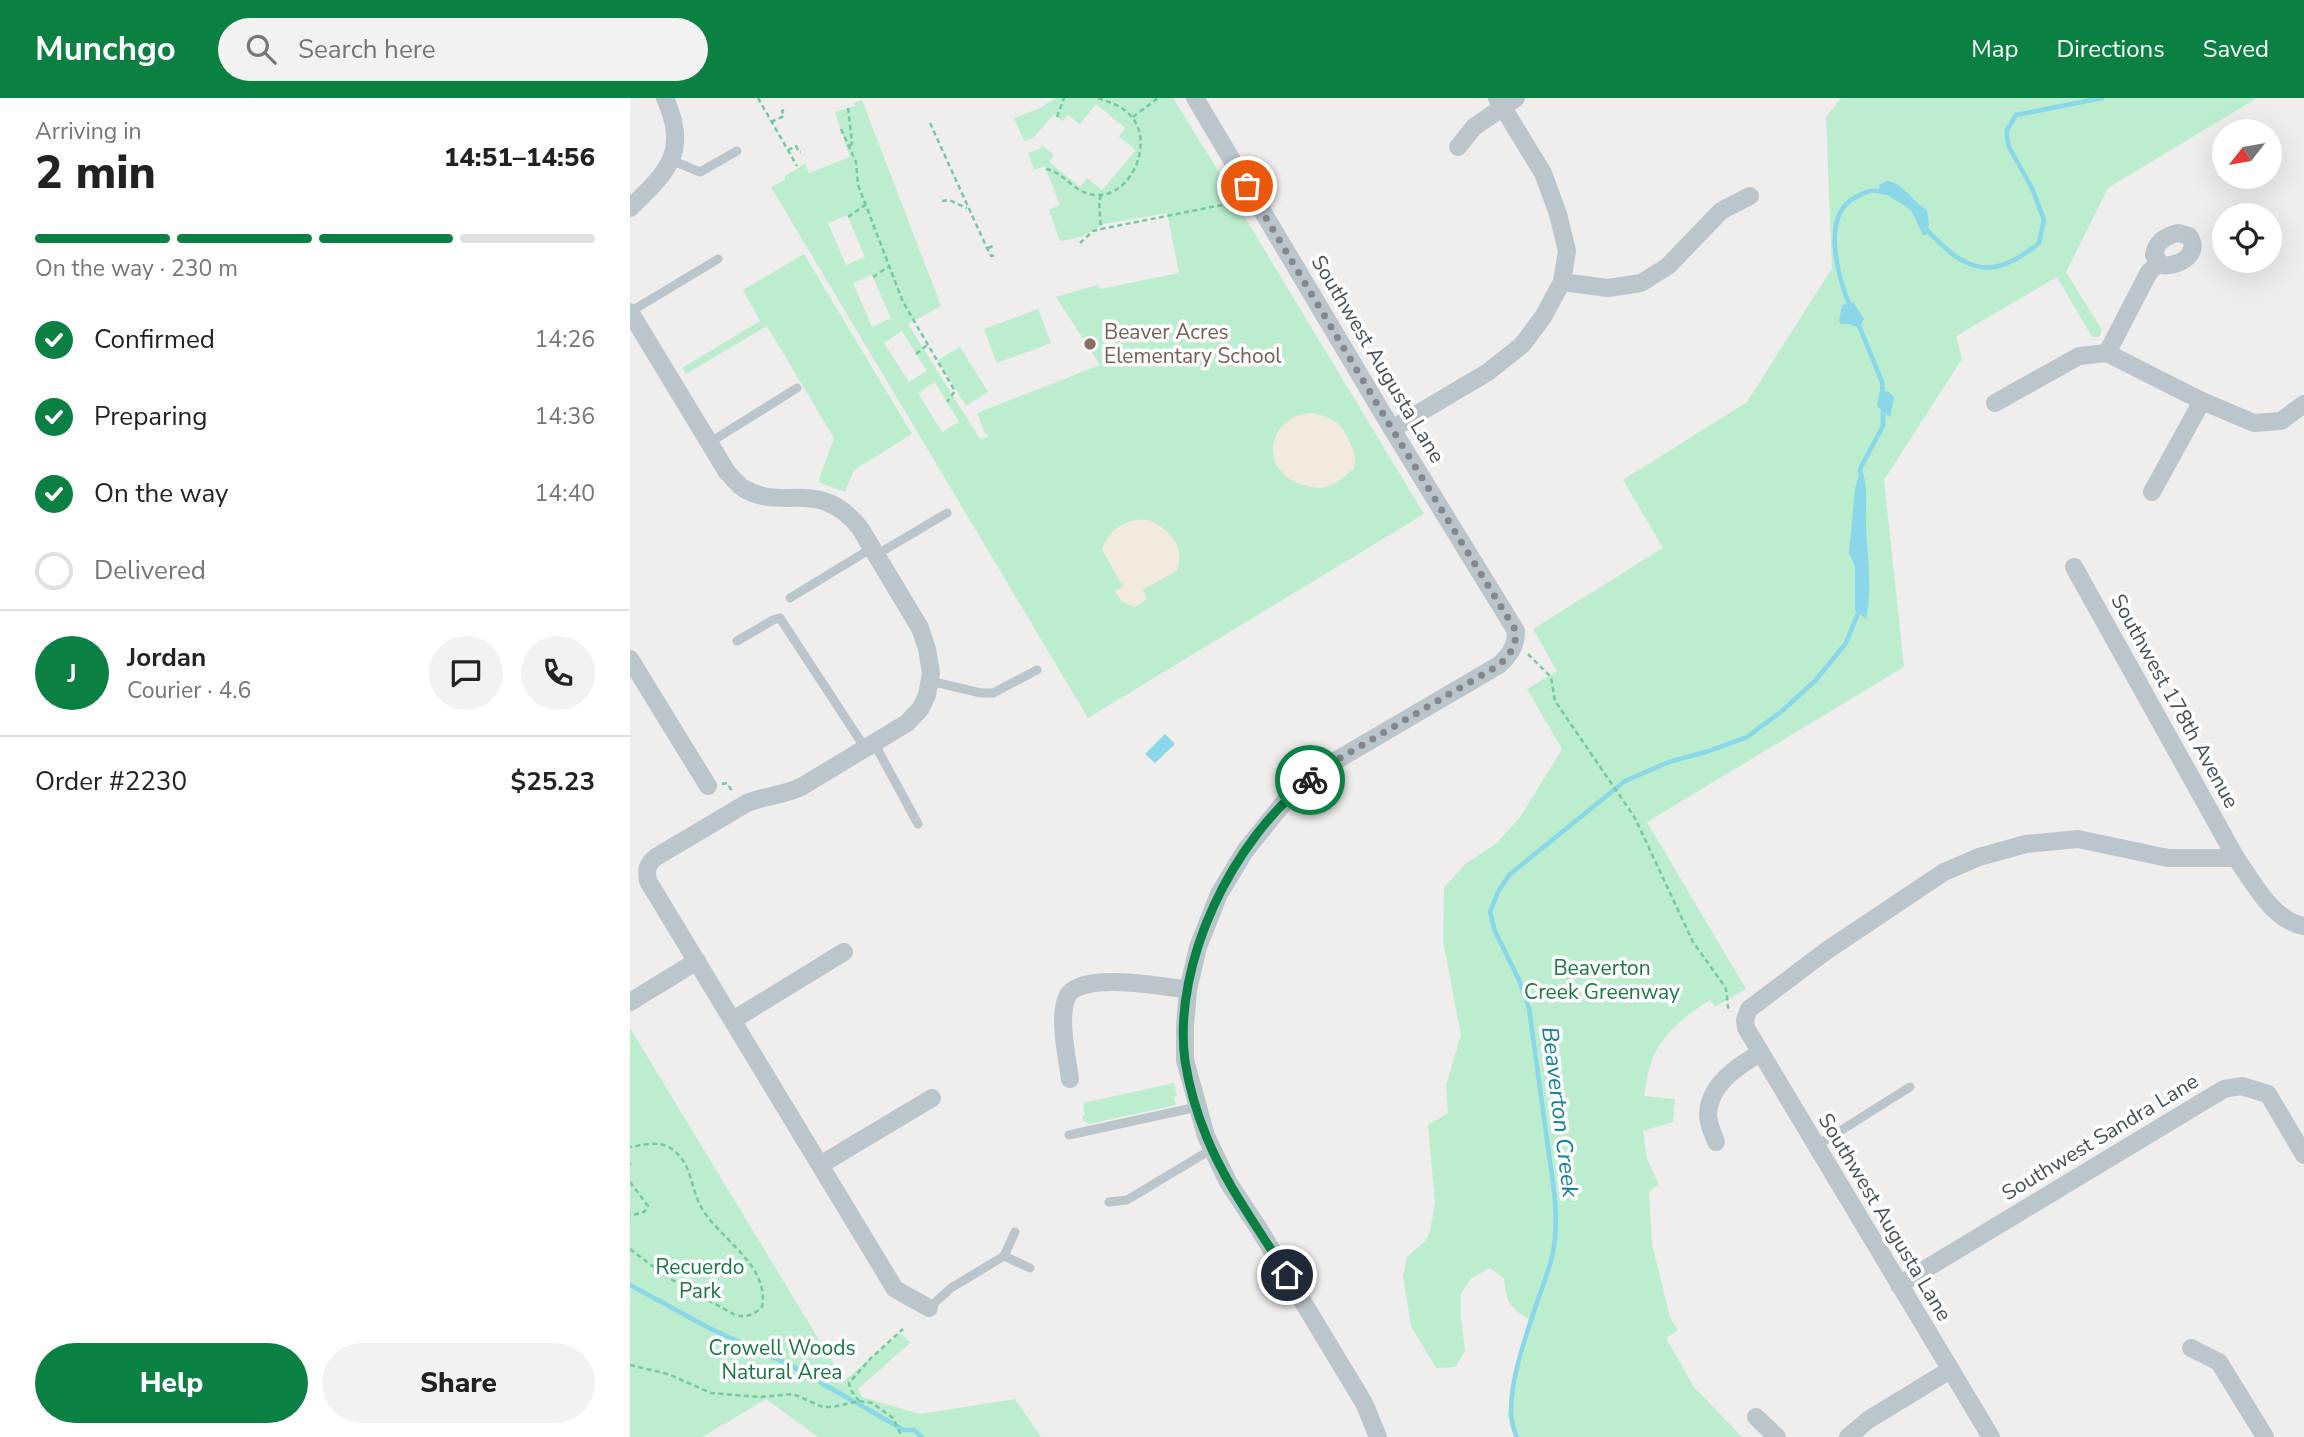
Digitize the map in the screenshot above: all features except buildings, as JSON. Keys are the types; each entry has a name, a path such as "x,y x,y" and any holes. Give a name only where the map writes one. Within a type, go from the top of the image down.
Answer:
{"street":[{"path":"630,208 661,178 675,148 673,116 665,98"},
{"name":"Southwest Augusta Lane","path":"1195,98 1516,631 1522,650"},
{"path":"1392,429 1488,372 1522,345 1543,317 1562,282 1567,251 1558,214 1543,173 1505,101 1474,127 1458,147"},
{"path":"1562,282 1608,288 1641,283 1668,266 1721,211 1749,196"},
{"path":"2107,352 2149,272 2159,263"},
{"path":"630,312 727,472 743,488 759,494 812,497 840,508 860,528 920,628 927,649 931,673 927,695 921,708 906,723 801,787 747,803 656,857 648,864 648,881 895,1289 929,1308"},
{"path":"1996,402 2079,356 2107,352 2202,401 2254,423 2281,421 2304,404"},
{"path":"2152,492 2202,401"},
{"name":"Southwest 178th Avenue","path":"2074,567 2236,858 2262,896 2282,915 2297,925 2304,926"},
{"path":"1378,1437 1364,1403 1228,1182 1212,1149 1197,1107 1185,1060 1188,990 1198,947 1219,894 1245,851 1290,795 1330,764 1522,650"},
{"path":"630,659 708,786"},
{"name":"Southwest Augusta Lane","path":"1991,1437 1760,1053 1746,1028 1745,1020 1749,1009 1826,951 1944,872 1979,857 2026,844 2078,839 2168,858 2236,858"},
{"path":"733,1020 844,952"},
{"path":"630,1002 697,961"},
{"path":"1070,1079 1063,1016 1065,1000 1070,991 1079,986 1110,983 1142,983 1188,990"},
{"path":"1716,1142 1708,1116 1715,1090 1733,1070 1760,1053"},
{"name":"Southwest Sandra Lane","path":"1899,1285 2224,1089 2241,1086 2268,1094 2304,1155"},
{"path":"820,1165 932,1098"},
{"path":"2191,1348 2219,1362 2265,1437"},
{"path":"1849,1437 1868,1420 1950,1370"},
{"path":"1756,1417 1777,1437"}],"lane":[{"path":"671,160 700,172 737,151"},
{"path":"630,312 718,259"},
{"path":"709,443 797,388"},
{"path":"790,598 947,513"},
{"path":"737,641 780,618 870,746 918,824"},
{"path":"930,681 981,693 993,692 1037,670"},
{"path":"1816,1146 1910,1087"},
{"path":"1069,1135 1197,1107"},
{"path":"1109,1202 1127,1200 1212,1149"},
{"path":"929,1308 951,1288 1004,1255 1015,1233"},
{"path":"1004,1255 1030,1268"}],"path":[{"path":"758,98 797,166"},
{"path":"1058,117 1064,98"},
{"path":"1046,169 1056,173 1074,188 1088,194 1101,195 1115,190 1138,166 1140,141 1132,117 1121,107 1098,98"},
{"path":"1132,117 1158,98"},
{"path":"848,108 852,142 850,147"},
{"path":"771,122 784,116 782,111 785,110"},
{"path":"930,123 967,208 991,256 996,255"},
{"path":"841,129 856,162 858,185 865,205 903,302 954,391 947,402"},
{"path":"788,150 796,146 801,152"},
{"path":"1101,195 1101,229"},
{"path":"942,201 967,208"},
{"path":"1080,243 1093,231 1240,202"},
{"path":"848,217 865,205"},
{"path":"988,248 995,245"},
{"path":"873,277 889,266"},
{"path":"916,354 928,344"},
{"path":"1522,650 1551,677 1555,701 1634,818 1693,942 1725,987 1728,998"},
{"path":"630,1148 661,1144 681,1157 691,1174 696,1196 708,1218 738,1249 753,1270 764,1298 762,1307 750,1316 735,1315 653,1268 630,1249"},
{"path":"630,1182 648,1206 645,1212 630,1216"},
{"path":"859,1401 849,1383 871,1358 903,1329"},
{"path":"630,1365 668,1374 711,1393 760,1397 793,1394 833,1408 859,1401 872,1403 893,1418 902,1437"}],"green space":[{"name":"Beaver Acres Elementary School","path":"1056,98 1173,98 1227,185 1232,207 1244,216 1424,514 1088,718 771,187 805,164 809,173 850,157 835,112 855,106 854,103 862,100 941,306 908,324 980,439 989,437 977,413 1100,365 1056,297 1097,285 1100,289 1179,273 1167,213 1104,224 1081,237 1060,241 1049,210 1060,205 1045,166 1034,170 1028,153 1042,145 1054,155 1049,162 1080,187 1087,178 1102,190 1136,150 1119,137 1125,128 1096,104 1080,124 1068,115 1062,121 1054,114 1033,138 1024,141 1014,118 1038,109","holes":["847,215 865,257 846,265 828,223","872,275 891,318 872,327 853,283","902,331 927,371 909,382 884,343","935,382 959,422 942,432 918,393"]},
{"name":"Beaverton Creek Greenway","path":"1841,98 2257,98 2222,119 2212,119 2212,125 2108,188 2066,272 2102,330 2099,337 2092,337 2057,277 1956,336 1962,359 1884,480 1904,667 1647,822 1746,989 1715,1007 1710,1000 1683,1019 1660,1044 1650,1067 1644,1096 1675,1099 1673,1122 1643,1131 1647,1159 1659,1185 1649,1191 1652,1244 1670,1318 1678,1330 1666,1338 1694,1387 1742,1437 1517,1437 1507,1416 1529,1319 1510,1303 1504,1278 1490,1268 1471,1278 1461,1294 1465,1351 1455,1367 1436,1368 1411,1326 1403,1276 1407,1257 1425,1241 1430,1231 1435,1203 1428,1125 1448,1113 1446,1085 1461,1035 1443,941 1444,888 1465,864 1497,843 1521,816 1562,749 1527,689 1557,671 1533,629 1663,548 1623,480 1747,402 1832,268 1826,117"},
{"path":"804,254 912,434 854,470 845,492 818,482 834,438 767,326 686,374 682,368 760,321 743,290"},
{"path":"1038,309 1051,343 997,363 984,329"},
{"path":"960,347 988,392 966,406 938,360"},
{"name":"Recuerdo Park","path":"630,1028 844,1381 900,1333 911,1342 858,1389 862,1397 920,1414 1015,1399 1041,1437 818,1437 766,1399 702,1437 630,1437"},
{"path":"1174,1083 1176,1105 1089,1124 1083,1120 1083,1103"}],"sand":[{"path":"1312,413 1328,418 1343,429 1355,457 1354,469 1324,488 1310,487 1291,480 1281,471 1273,447 1276,435 1284,424 1296,417"},
{"path":"1148,520 1163,528 1174,540 1178,547 1179,563 1177,571 1143,589 1147,599 1135,607 1122,602 1115,591 1123,587 1102,549 1109,535 1120,526 1133,521"}],"water":[{"path":"1887,181 1898,185 1927,210 1929,225 1926,235 1923,235 1911,210 1880,190 1879,185"},
{"path":"1853,302 1864,319 1859,328 1841,324 1839,321 1842,305"},
{"path":"1880,390 1889,392 1894,397 1890,417 1877,406"},
{"path":"1861,467 1866,489 1869,573 1866,619 1855,610 1855,566 1849,553 1855,489"},
{"path":"1165,734 1175,744 1155,763 1145,754"}],"waterway":[{"name":"Beaverton Creek","path":"1925,228 1953,254 1979,267 2006,264 2022,256 2039,243 2044,220 2032,188 2009,147 2007,130 2016,115 2102,98"},
{"name":"Beaverton Creek","path":"1851,309 1835,249 1838,218 1845,206 1856,197 1871,191 1887,193"},
{"name":"Beaverton Creek","path":"1858,323 1882,382 1883,397"},
{"name":"Beaverton Creek","path":"1860,472 1883,426 1883,406"},
{"name":"Beaverton Creek","path":"1517,1437 1512,1420 1516,1374 1552,1257 1556,1214 1529,1008 1519,980 1495,931 1490,912 1498,892 1509,875 1625,781 1669,762 1747,737 1782,711 1815,681 1846,643 1860,608"},
{"path":"630,1285 709,1328 790,1365 904,1430 914,1430 922,1437"}],"way so far":[{"path":"1247,186 1516,631 1516,640 1509,656 1499,665 1330,764 1310,780"}],"place":[{"name":"Beaver Acres Elementary School","path":"1090,344"}],"route":[{"path":"1287,1275 1228,1182 1206,1136 1185,1060 1185,1027 1188,990 1198,947 1219,894 1263,826 1290,795 1310,780"}],"park label":[{"name":"Crowell Woods Natural Area","path":"782,1360"}]}
